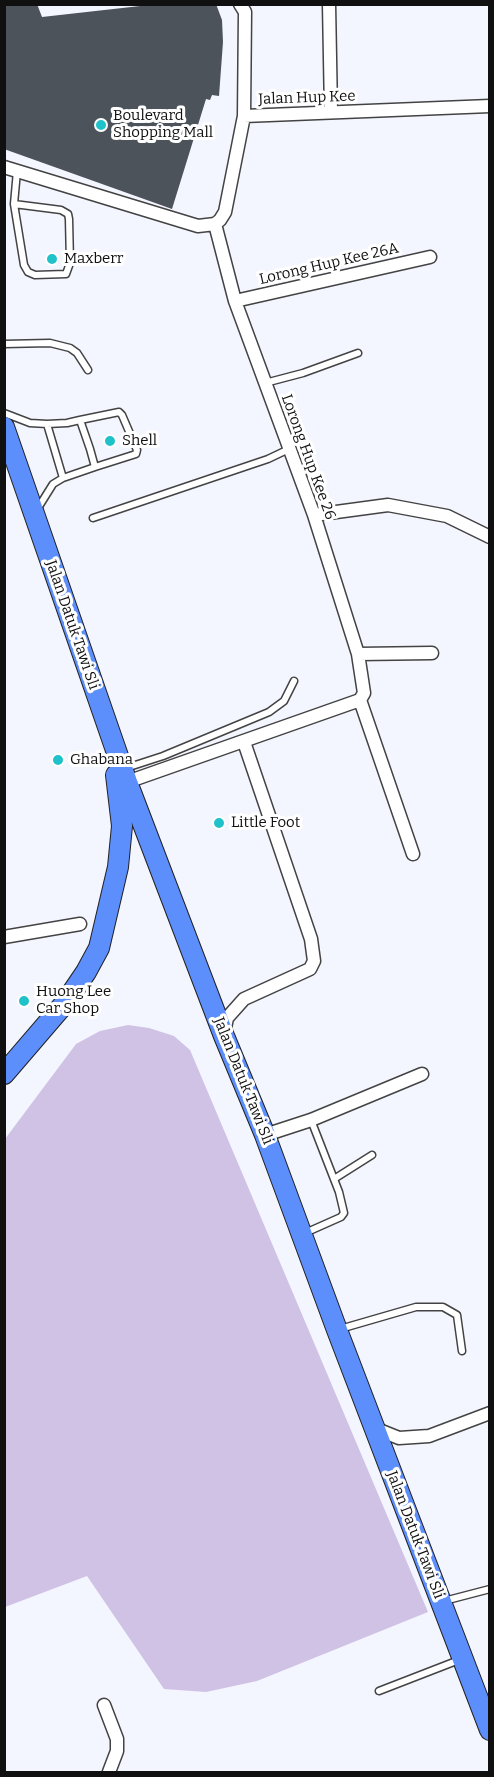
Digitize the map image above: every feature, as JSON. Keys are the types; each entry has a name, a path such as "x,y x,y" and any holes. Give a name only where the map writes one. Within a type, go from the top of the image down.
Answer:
{"highway":[{"name":"Jalan Datuk Tawi Sli","path":"4,428 8,448 35,516 124,775 224,1036 265,1135 463,1659 482,1695 489,1730"},
{"path":"4,1074 65,1003 99,948 118,867 122,826 112,740"}],"street":[{"path":"240,4 244,12 244,116"},
{"path":"329,4 331,112"},
{"name":"Jalan Hup Kee","path":"215,224 225,212 244,116 489,106"},
{"path":"11,169 198,226 215,224"},
{"name":"Lorong Hup Kee 26","path":"215,224 235,301 314,515 358,654 364,693 360,700"},
{"name":"Lorong Hup Kee 26A","path":"235,301 430,257"},
{"path":"314,515 388,505 447,516 489,537"},
{"path":"358,654 432,653"},
{"path":"124,775 244,742 360,700 413,854"},
{"path":"224,1036 227,1018 244,999 310,969 314,961 311,939 244,742"},
{"path":"4,937 80,924"},
{"path":"265,1135 311,1120 422,1074"},
{"path":"374,1428 399,1438 429,1436 489,1413"},
{"path":"104,1705 117,1739 117,1751 109,1773"}],"lane":[{"path":"11,169 14,204 24,264 28,272 45,275 66,274 70,263 68,214 61,210 14,204"},
{"path":"4,344 50,342 70,348 77,353 88,370"},
{"path":"265,383 303,373 358,353"},
{"path":"4,413 30,423 47,424 67,423 119,412 137,450 136,454 63,478 53,484 41,501 35,516"},
{"path":"80,420 95,467"},
{"path":"47,424 63,478"},
{"path":"93,518 268,459 289,449"},
{"path":"124,775 163,756 269,712 284,701 294,681"},
{"path":"301,1234 341,1217 344,1212 344,1206 311,1120"},
{"path":"334,1179 372,1155"},
{"path":"337,1330 416,1307 443,1306 457,1315 462,1351"},
{"path":"441,1602 489,1589"},
{"path":"379,1691 463,1659"}],"shaded area":[{"path":"128,1025 149,1028 174,1036 190,1050 428,1612 257,1681 206,1692 164,1689 87,1576 5,1607 5,1139 76,1044 100,1031"}],"building":[{"name":"Boulevard Shopping Mall","path":"4,4 37,4 42,17 158,4 216,4 222,20 223,42 219,96 212,95 210,100 206,99 172,209 4,149"}],"place":[{"name":"Boulevard Shopping Mall","path":"101,125"},
{"name":"Maxberr","path":"52,259"},
{"name":"Shell","path":"110,441"},
{"name":"Ghabana","path":"58,760"},
{"name":"Little Foot","path":"219,823"},
{"name":"Huong Lee Car Shop","path":"24,1001"}]}
